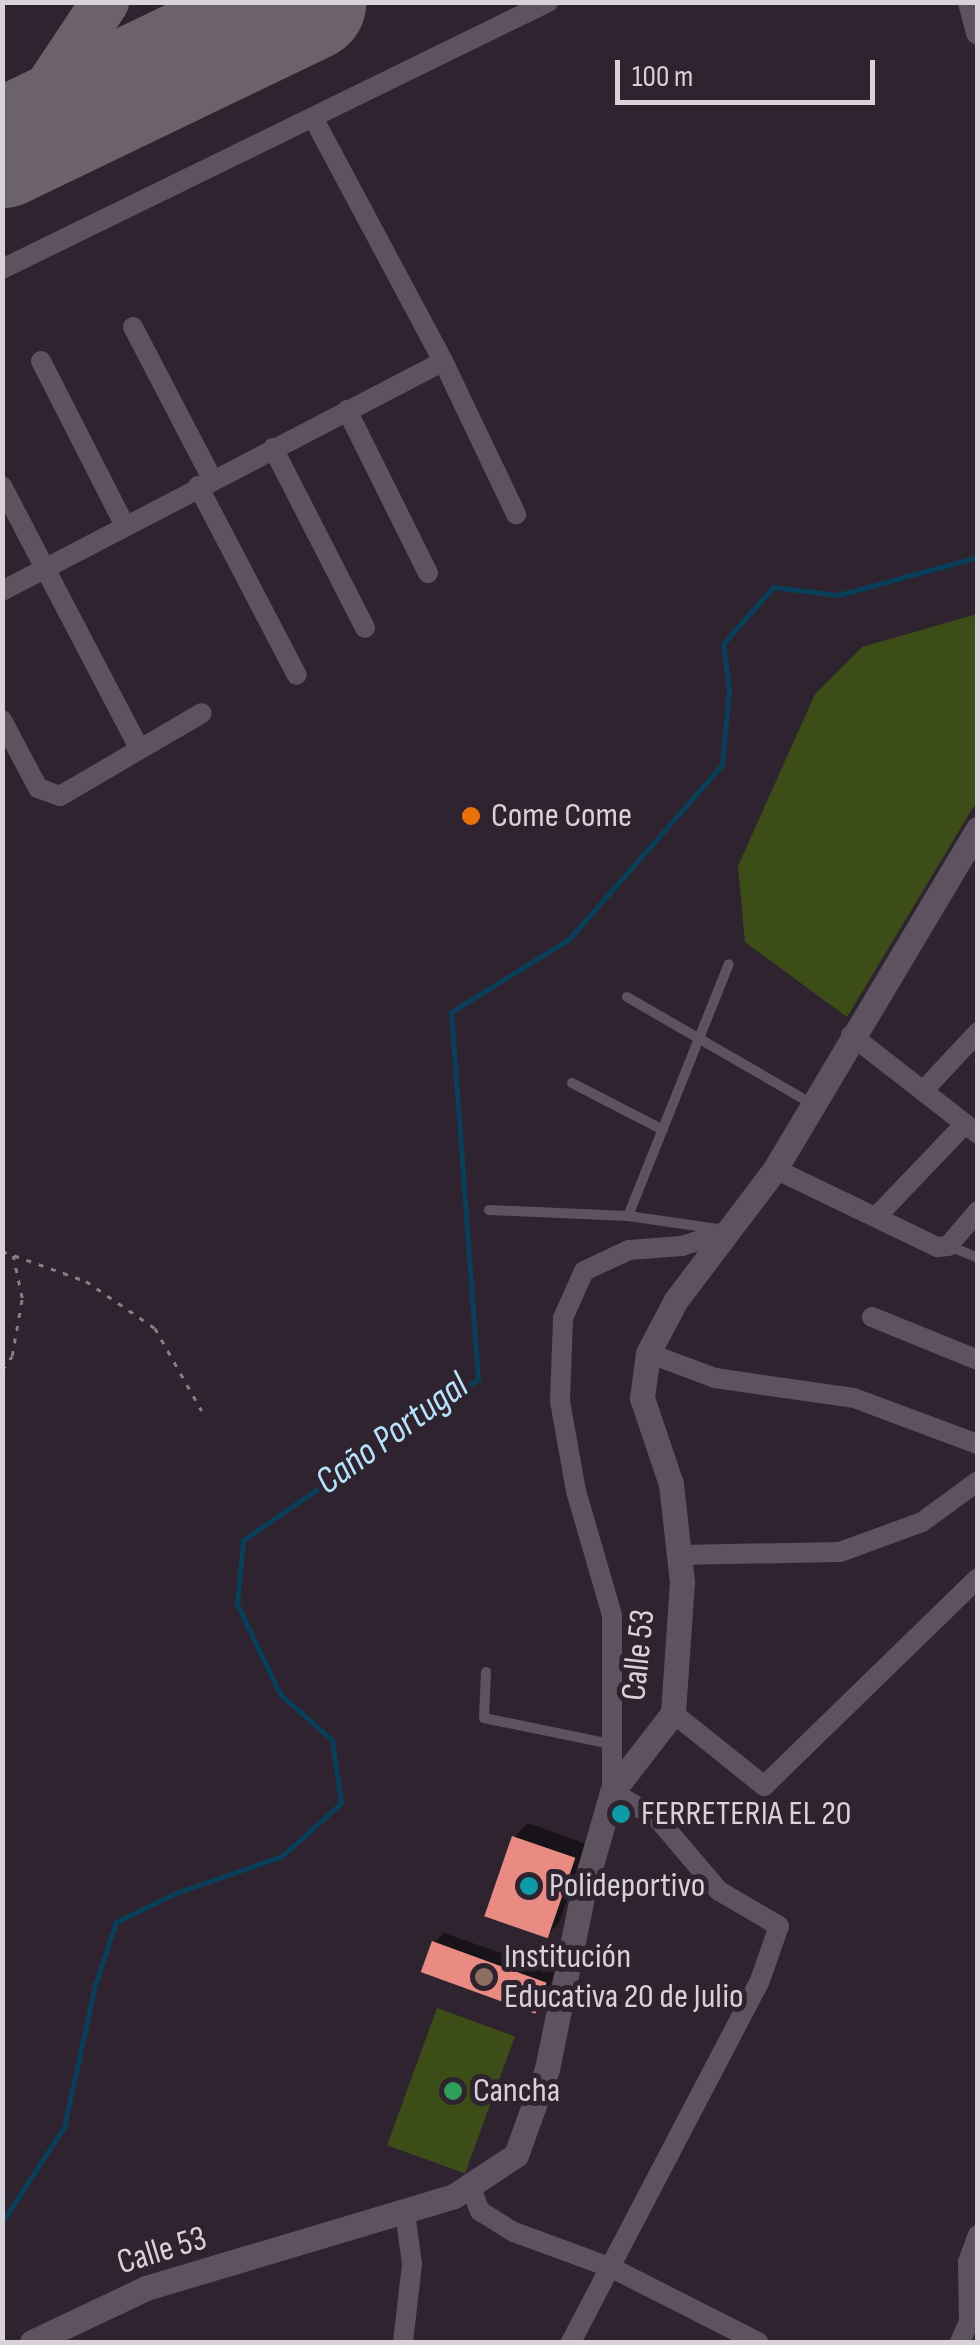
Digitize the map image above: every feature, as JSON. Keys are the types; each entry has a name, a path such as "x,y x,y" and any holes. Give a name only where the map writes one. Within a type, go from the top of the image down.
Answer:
{"street":[{"path":"2,268 548,2"},
{"path":"970,2 978,32"},
{"path":"313,118 443,362 516,514"},
{"path":"132,327 297,674"},
{"path":"41,360 124,524"},
{"path":"2,591 42,566 443,362"},
{"path":"347,410 428,573"},
{"path":"273,448 364,628"},
{"path":"2,486 138,746"},
{"path":"2,720 46,794 60,796 138,746 202,713"},
{"name":"Calle 53","path":"32,2342 146,2288 404,2212 472,2188 516,2155 547,2069 583,1892 612,1792 673,1713 679,1555 671,1484 642,1398 648,1353 723,1232 775,1169 851,1035 978,829"},
{"path":"924,1091 978,1032"},
{"path":"851,1035 971,1129 878,1215"},
{"path":"775,1169 878,1215 937,1247 948,1246 978,1211"},
{"path":"571,2342 759,1983 778,1926 719,1891 657,1818 612,1792 612,1615 576,1491 560,1401 563,1318 584,1271 629,1250 682,1246 723,1232"},
{"path":"872,1317 978,1360"},
{"path":"648,1353 715,1378 854,1398 978,1444"},
{"path":"679,1555 840,1552 922,1522 978,1480"},
{"path":"673,1713 764,1786 978,1578"},
{"path":"472,2188 480,2212 514,2232 612,2268 758,2342"},
{"path":"403,2342 412,2264 404,2212"},
{"path":"960,2342 973,2319 968,2262 978,2235"}],"lane":[{"path":"628,1216 728,964"},
{"path":"627,997 812,1104"},
{"path":"572,1083 663,1130"},
{"path":"490,1210 628,1216 723,1232"},
{"path":"948,1246 978,1258"},
{"path":"486,1672 484,1718 612,1744"}],"path":[{"path":"2,1252 86,1281 156,1328 202,1411"},
{"path":"2,1370 12,1356 22,1298 13,1255"}],"green space":[{"path":"977,614 977,801 847,1017 745,942 738,866 815,694 862,647"},
{"name":"Cancha","path":"437,2008 515,2036 465,2174 387,2145"}],"building":[{"name":"Polideportivo","path":"512,1836 575,1858 548,1938 484,1916"},
{"name":"Institución Educativa 20 de Julio","path":"432,1941 547,1983 535,2014 421,1972"}],"waterway":[{"name":"Caño Portugal","path":"2,2222 64,2127 95,1985 116,1922 176,1893 282,1856 341,1803 332,1740 280,1694 237,1604 243,1540 478,1379 451,1012 569,939 722,765 729,689 723,644 773,587 838,595 978,557"}],"taxiway":[{"path":"2,141 38,103 105,2"}],"runway":[{"path":"2,149 307,2"}],"place":[{"name":"Come Come","path":"471,816"},
{"name":"FERRETERIA EL 20","path":"621,1814"},
{"name":"Polideportivo","path":"529,1886"},
{"name":"Institución Educativa 20 de Julio","path":"484,1977"},
{"name":"Cancha","path":"453,2091"}]}
